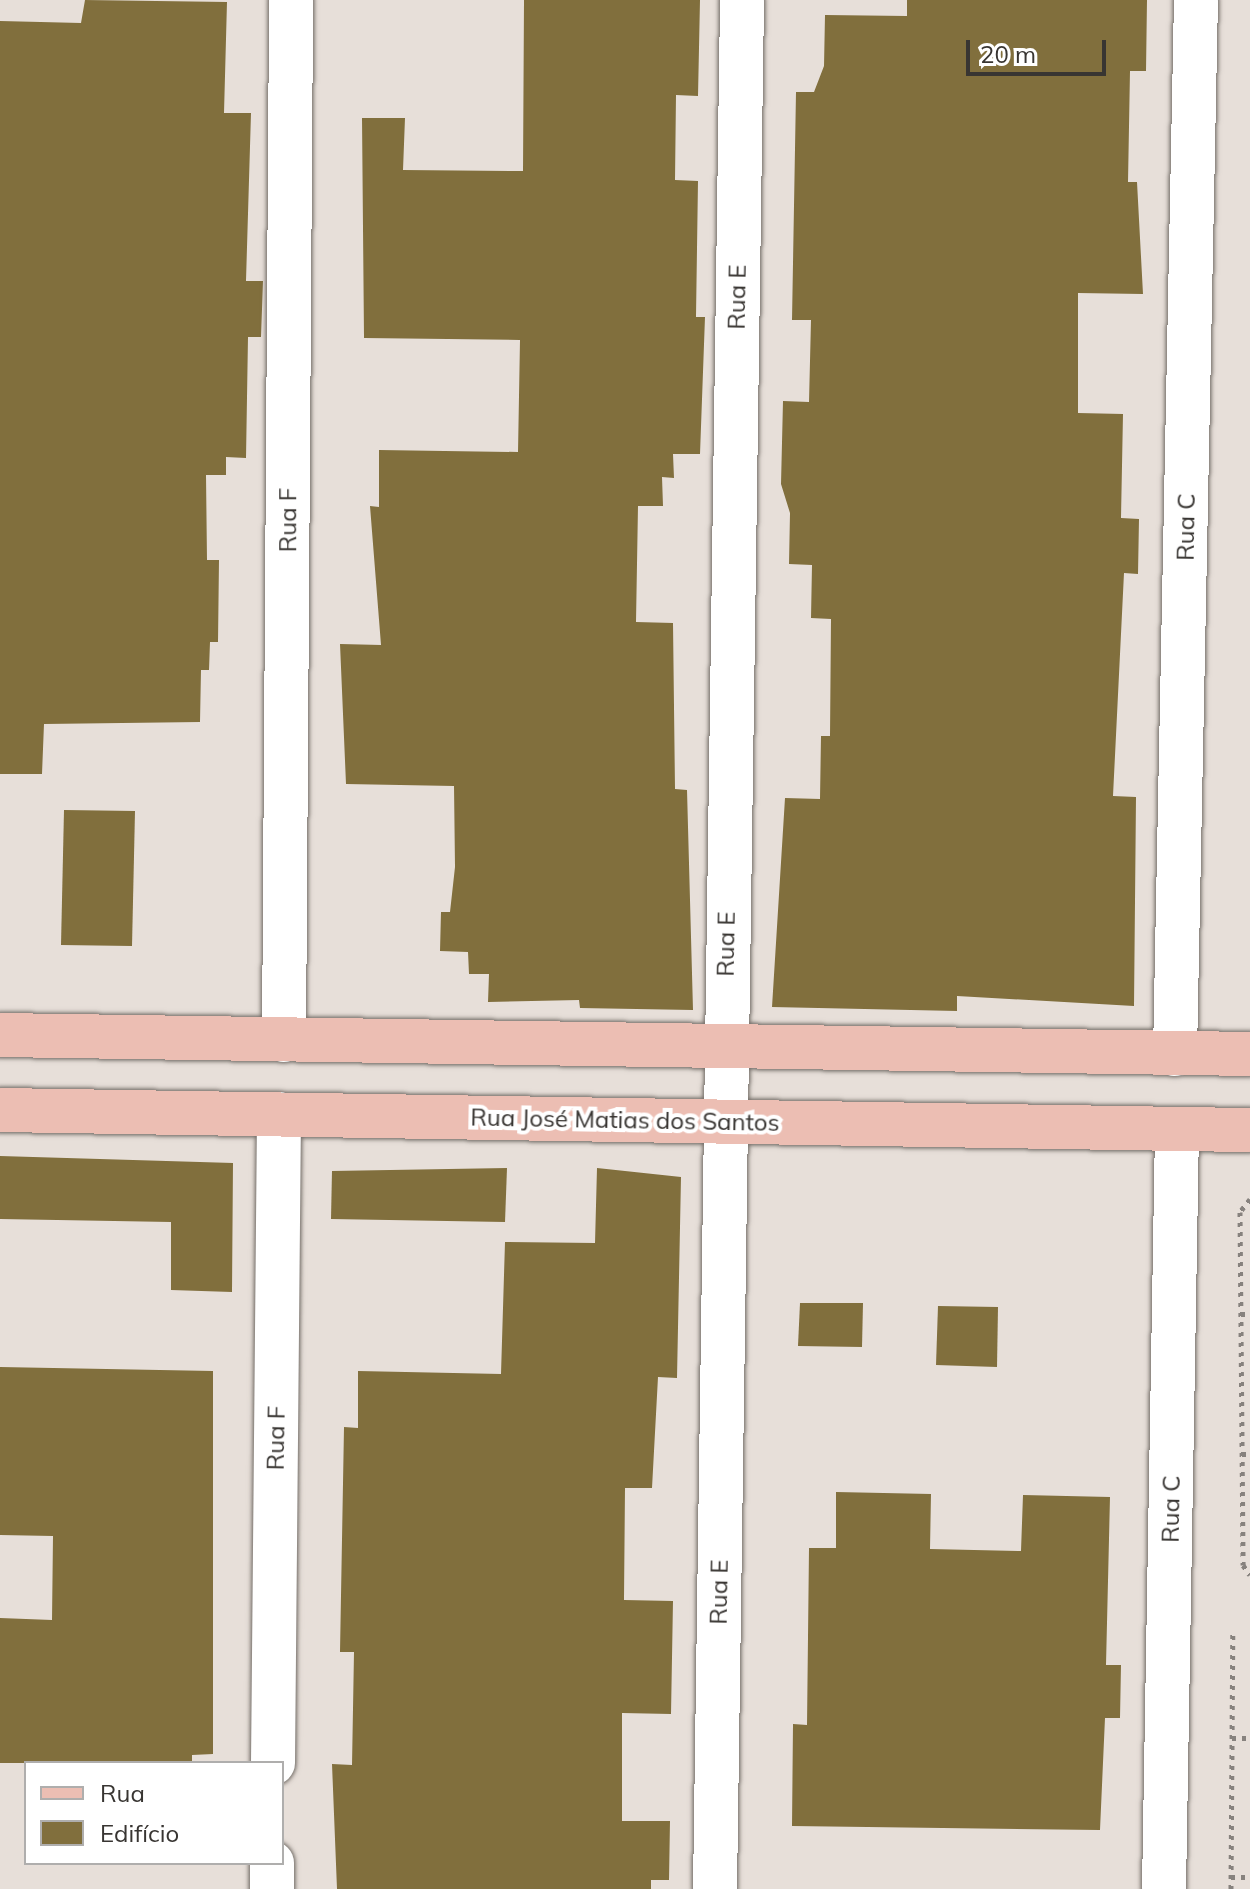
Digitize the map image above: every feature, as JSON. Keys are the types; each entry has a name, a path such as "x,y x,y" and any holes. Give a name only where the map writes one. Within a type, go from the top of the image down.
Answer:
{"main road":[{"path":"0,1035 1250,1054"},
{"name":"Rua José Matias dos Santos","path":"0,1110 1250,1130"}],"street":[{"name":"Rua F","path":"284,1040 291,0"},
{"name":"Rua E","path":"715,1889 724,1047 742,0"},
{"name":"Rua C","path":"1175,1054 1196,0"},
{"name":"Rua F","path":"273,1761 279,1114"},
{"name":"Rua C","path":"1164,1889 1177,1129"},
{"path":"272,1865 272,1889"}],"path":[{"path":"1250,1199 1240,1212 1243,1565 1250,1575"},
{"path":"1241,1314 1250,1314"},
{"path":"1242,1454 1250,1454"},
{"path":"1231,1889 1233,1630"},
{"path":"1232,1738 1250,1738"},
{"path":"1231,1877 1250,1877"}],"building":[{"path":"85,0 227,2 224,113 251,113 246,281 263,281 261,337 248,337 246,458 226,457 226,475 206,475 207,560 219,560 218,642 210,642 209,670 201,670 200,722 44,724 42,774 0,774 0,21 81,23"},
{"path":"524,0 700,0 698,96 676,95 675,180 698,181 696,317 705,317 700,454 673,454 674,478 662,477 663,506 638,506 636,622 673,623 675,789 687,790 693,1010 580,1008 579,1000 488,1002 489,974 469,974 468,952 440,951 441,912 450,912 455,867 454,786 346,784 340,644 381,645 370,506 379,507 379,450 518,452 520,340 364,338 362,118 405,118 403,170 523,171"},
{"path":"907,0 1147,0 1146,71 1130,71 1128,182 1137,182 1143,294 1078,293 1078,413 1123,414 1121,518 1139,519 1138,574 1124,573 1113,796 1136,797 1134,1006 957,996 957,1011 772,1007 785,798 820,799 821,736 830,736 831,619 811,618 812,565 789,564 790,513 781,484 783,401 809,402 811,320 792,320 796,92 814,92 824,66 825,15 907,16"},
{"path":"64,810 135,811 132,946 61,945"},
{"path":"0,1156 233,1163 232,1292 171,1290 171,1222 0,1219"},
{"path":"507,1168 505,1222 331,1219 332,1171"},
{"path":"597,1168 681,1177 677,1378 658,1377 652,1488 625,1488 624,1600 673,1601 671,1714 622,1713 622,1821 670,1821 669,1880 651,1880 651,1889 337,1889 332,1764 352,1765 354,1652 340,1652 344,1427 358,1428 358,1371 501,1374 505,1242 595,1243"},
{"path":"800,1303 863,1303 862,1347 798,1346"},
{"path":"938,1306 998,1307 997,1367 936,1365"},
{"path":"0,1367 213,1371 213,1754 192,1755 192,1761 0,1763 0,1618 52,1620 53,1536 0,1535"},
{"path":"836,1492 931,1494 930,1549 1021,1551 1023,1495 1110,1497 1106,1665 1121,1665 1120,1718 1105,1718 1100,1830 792,1826 793,1724 807,1725 809,1548 836,1548"}]}
